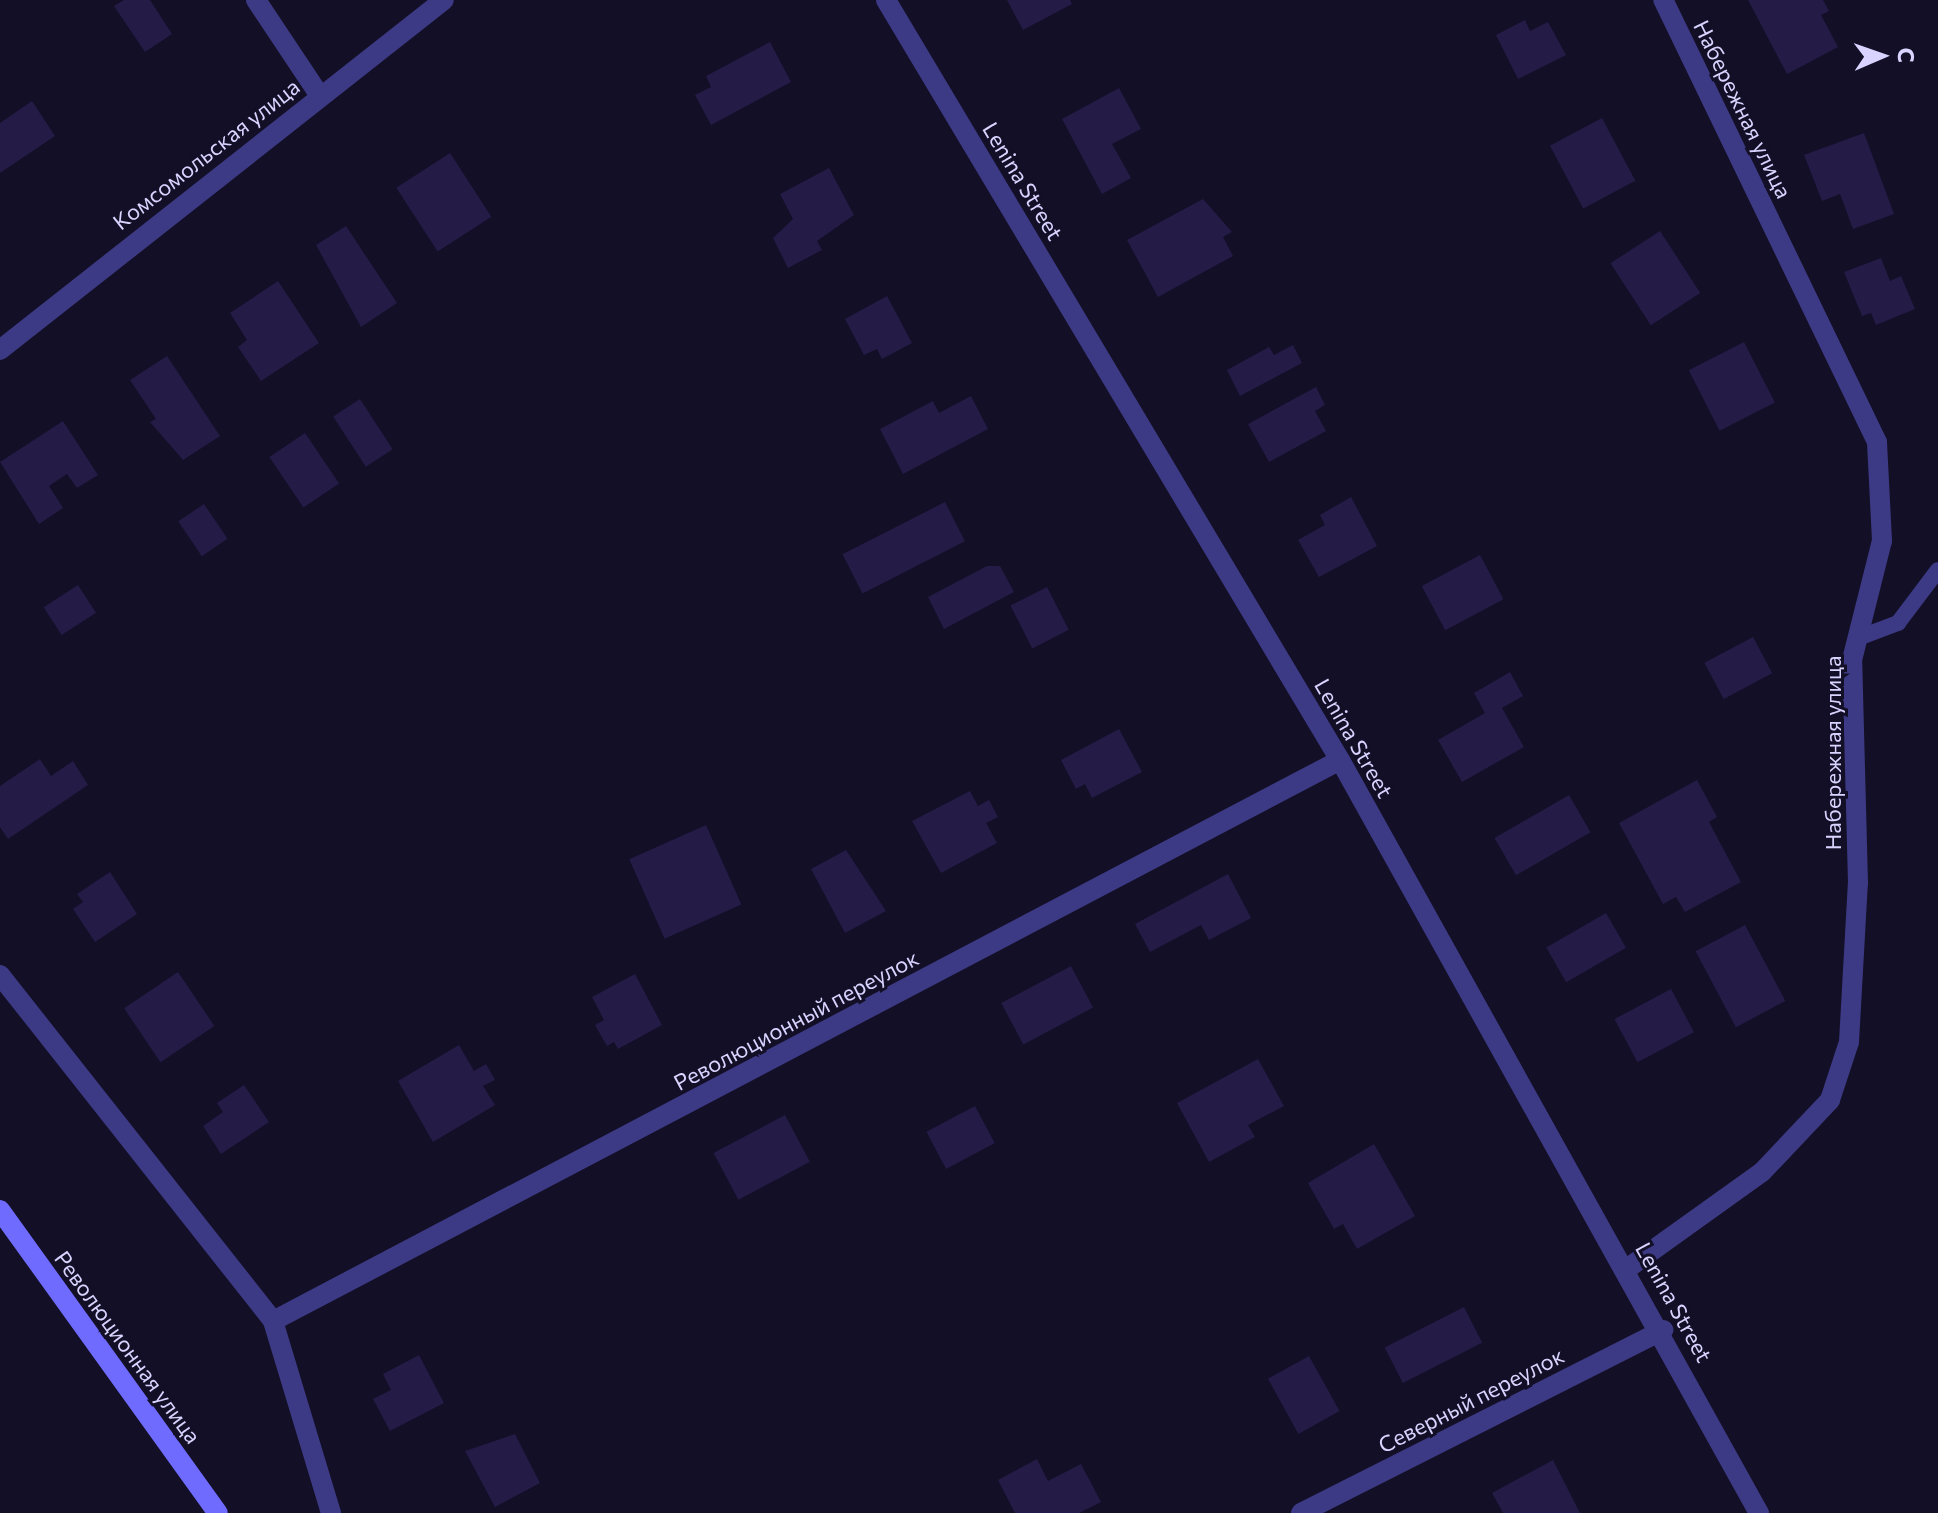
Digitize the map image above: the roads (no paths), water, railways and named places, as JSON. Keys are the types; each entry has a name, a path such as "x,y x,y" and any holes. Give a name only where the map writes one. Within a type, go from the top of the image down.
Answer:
{"main road":[{"name":"Революционная улица","path":"0,1210 218,1513"}],"street":[{"path":"256,0 320,96"},
{"name":"Комсомольская улица","path":"0,350 444,0"},
{"name":"Lenina Street","path":"886,0 1340,760 1663,1330 1759,1513"},
{"name":"Набережная улица","path":"1628,1268 1762,1172 1830,1100 1849,1042 1858,638 1882,541 1877,442 1663,0"},
{"name":"Революционный переулок","path":"273,1321 1340,760"},
{"path":"0,975 273,1321 331,1513"},
{"name":"Северный переулок","path":"1301,1513 1663,1330"}],"lane":[{"path":"1858,638 1898,623 1938,570"}]}
